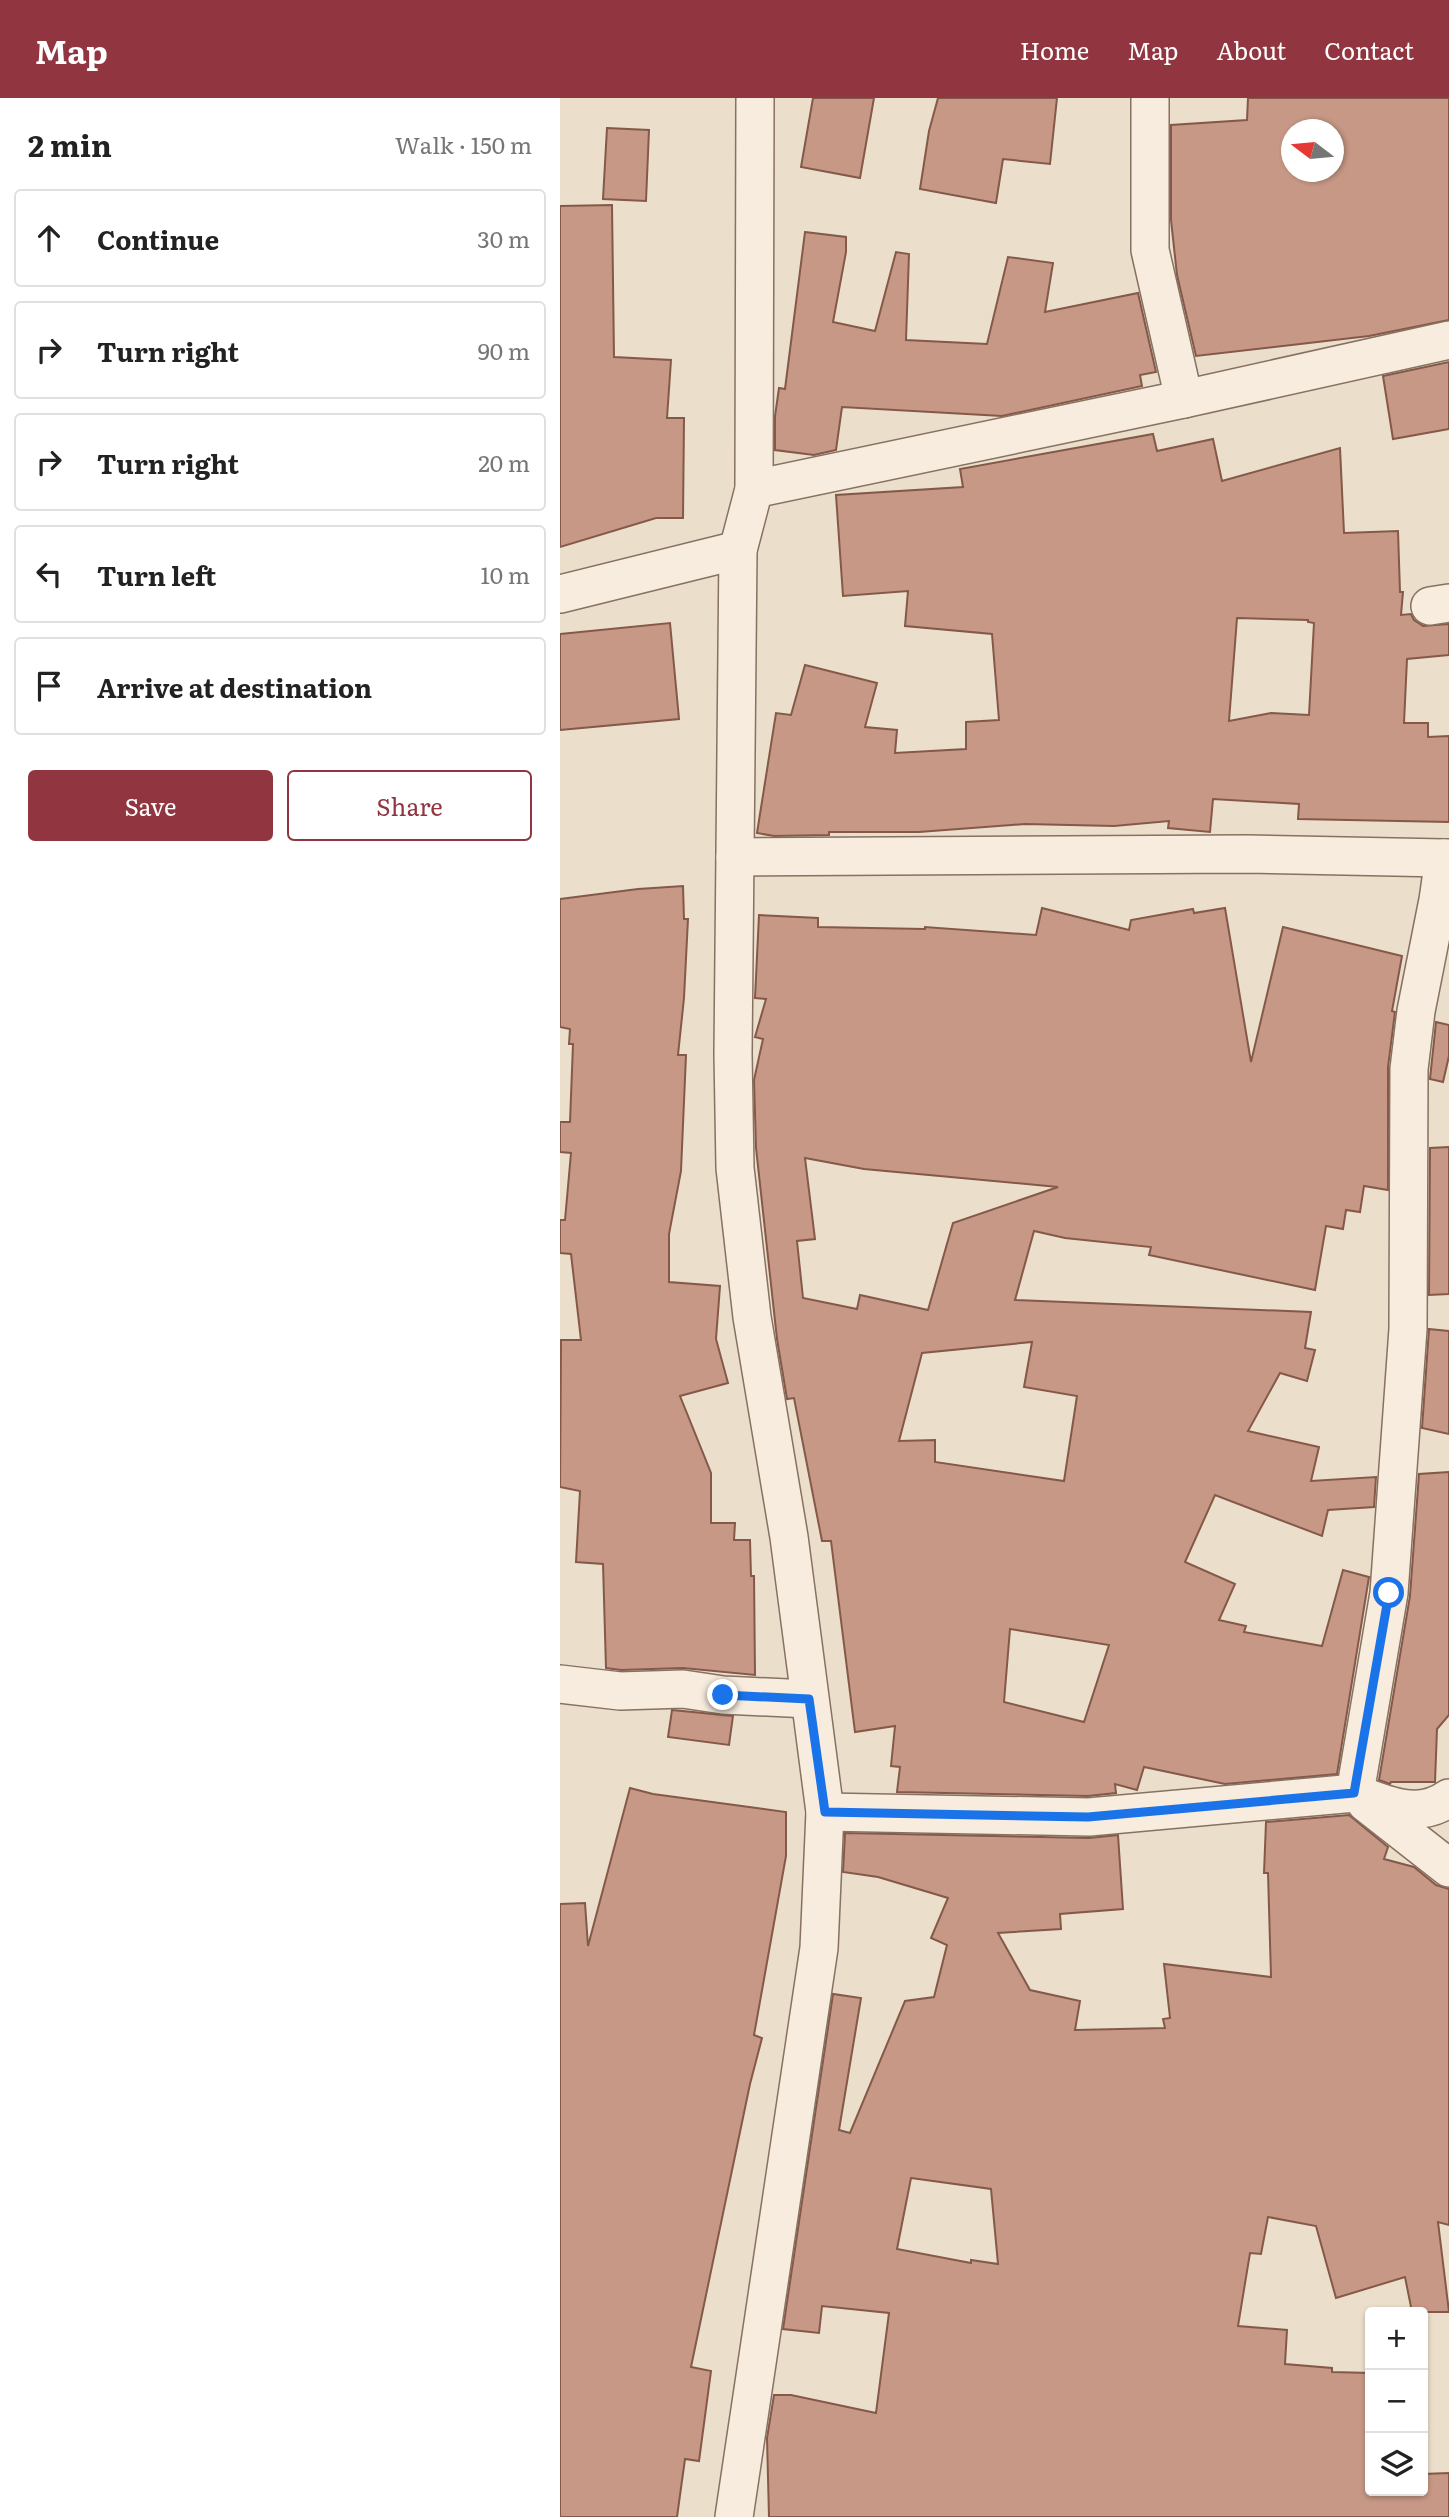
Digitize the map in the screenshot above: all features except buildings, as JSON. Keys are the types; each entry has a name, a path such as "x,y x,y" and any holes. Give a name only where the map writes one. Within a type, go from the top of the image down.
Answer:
{"street":[{"path":"734,2517 819,1948 825,1812 789,1537 752,1317 735,1168 738,550 754,489 755,98"},
{"path":"1150,98 1150,250 1184,399"},
{"path":"754,489 1184,399 1449,340"},
{"path":"560,594 738,550"},
{"path":"735,857 1247,855 1446,858 1416,1010 1409,1069 1408,1329 1389,1593 1354,1793"},
{"path":"560,1684 620,1691 683,1689 723,1695 809,1699"},
{"path":"1354,1793 1449,1868"},
{"path":"825,1812 1088,1817 1354,1793 1395,1808 1420,1810 1438,1806 1449,1798"}],"route":[{"path":"723,1695 809,1699 825,1812 1088,1817 1354,1793 1389,1593"}]}
